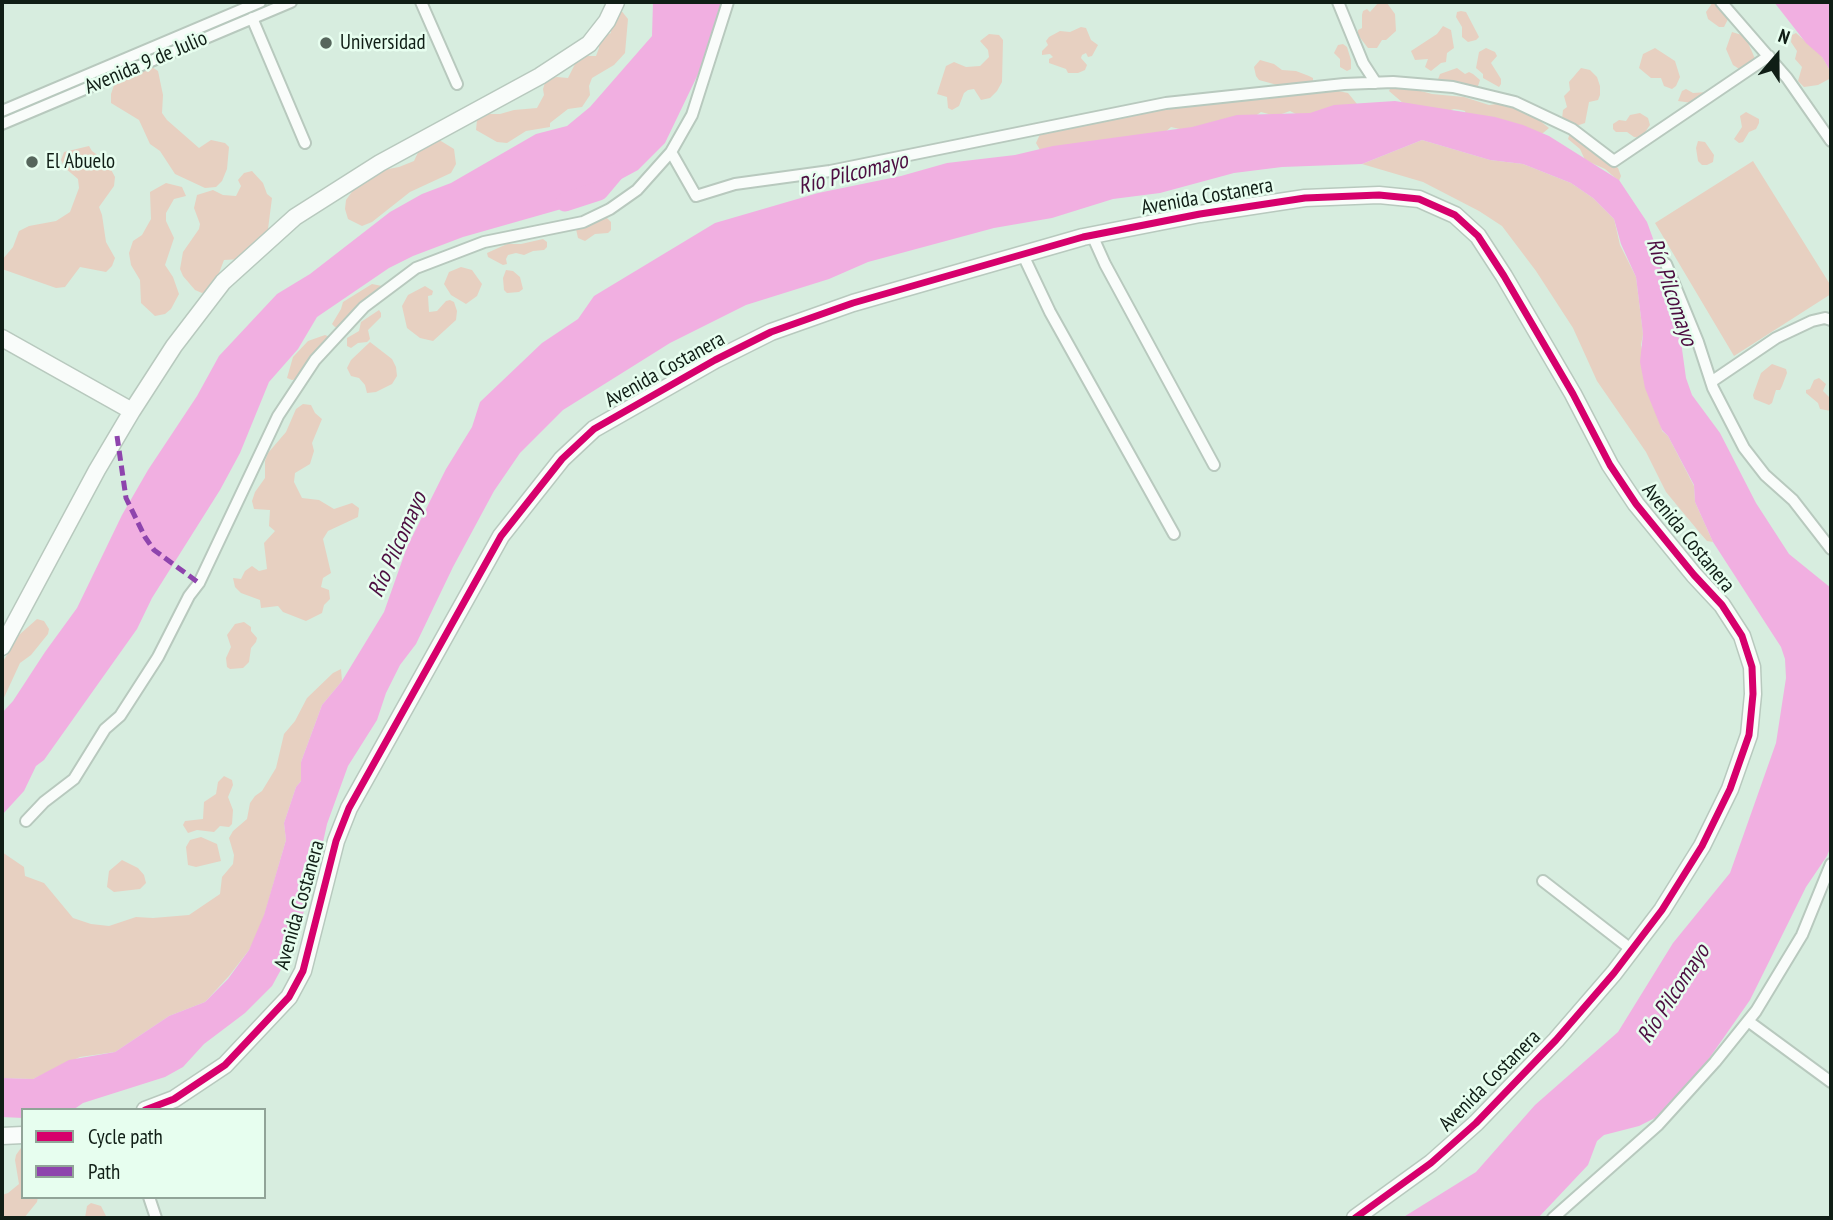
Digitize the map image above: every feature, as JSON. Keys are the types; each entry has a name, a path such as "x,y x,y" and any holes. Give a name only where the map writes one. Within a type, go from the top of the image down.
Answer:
{"street":[{"name":"Avenida 9 de Julio","path":"2,124 9,112 260,2"},
{"name":"Avenida 9 de Julio","path":"9,112 291,2"},
{"path":"421,2 457,84"},
{"path":"2,646 132,411 174,346 223,282 295,217 380,163 540,76 589,44 607,21 615,2"},
{"path":"26,821 44,802 74,779 105,729 120,716 158,657 189,596 199,583 278,416 315,360 364,307 416,268 484,242 583,222 610,209 637,190 671,152 692,116 728,2"},
{"path":"1338,2 1363,63 1376,83"},
{"path":"1721,2 1787,78 1831,141"},
{"path":"252,18 305,143"},
{"path":"671,152 696,196 735,184 830,171 1166,103 1376,83 1453,88 1515,102 1572,129 1614,162 1769,56"},
{"name":"Avenida Costanera","path":"150,1108 174,1099 225,1065 289,997 303,971 336,841 349,808 501,536 562,459 594,429 715,360 771,332 853,303 1093,235 1200,214 1305,198 1379,195 1419,200 1455,215 1478,236 1552,359 1610,465 1636,504 1722,605 1742,636 1752,667 1753,694 1749,736 1730,789 1702,846 1662,910 1632,950 1556,1040 1476,1123 1431,1163 1355,1218"},
{"path":"1093,235 1105,264 1214,465"},
{"path":"1023,255 1050,312 1174,534"},
{"path":"1666,264 1698,342 1711,382 1744,448 1765,475 1793,500 1831,549"},
{"path":"1711,382 1776,338 1812,321 1825,318 1831,320"},
{"path":"2,338 132,411"},
{"path":"1553,1218 1658,1125 1748,1021 1802,935 1831,863"},
{"path":"1543,881 1632,950"},
{"path":"1748,1021 1831,1082"},
{"path":"2,1136 21,1135"},
{"path":"150,1199 156,1218"}],"shaded area":[{"path":"1713,2 1723,2 1729,17 1724,27 1719,27 1708,19 1706,12"},
{"path":"1378,3 1387,3 1395,14 1396,31 1386,40 1382,40 1377,48 1368,48 1358,35 1358,30 1362,28 1363,11 1367,9 1370,12"},
{"path":"620,9 628,19 625,53 614,65 592,78 590,95 582,107 568,109 550,123 550,127 526,131 507,143 497,142 476,130 477,120 482,114 537,108 544,95 546,79 568,78 577,60 584,56 596,56 598,43 602,37 611,33 609,26"},
{"path":"1457,12 1466,12 1477,33 1479,37 1476,40 1468,42 1462,37 1462,27 1456,17"},
{"path":"1443,26 1451,30 1454,48 1447,53 1446,62 1431,71 1425,67 1428,59 1415,60 1411,51 1437,34"},
{"path":"1081,27 1086,28 1091,40 1098,45 1092,56 1088,57 1086,53 1082,55 1081,58 1087,65 1085,70 1068,73 1066,69 1049,63 1049,59 1053,57 1050,54 1042,55 1042,51 1048,45 1046,41 1049,37 1060,31 1070,32"},
{"path":"1732,32 1745,36 1755,59 1751,67 1744,72 1733,65 1726,49"},
{"path":"1796,33 1821,55 1831,78 1818,85 1804,87 1798,81 1802,67 1795,59 1797,51 1791,42 1792,35"},
{"path":"989,34 999,35 1003,40 1002,82 990,98 981,100 974,89 968,90 959,106 952,110 948,108 947,97 937,94 946,66 954,62 966,67 980,66 989,57 988,50 980,41"},
{"path":"1338,45 1347,47 1351,60 1351,69 1347,71 1340,67 1340,59 1334,53"},
{"path":"1486,48 1497,56 1491,63 1501,79 1499,87 1483,78 1483,74 1476,68 1479,52"},
{"path":"1655,48 1675,61 1680,77 1672,89 1664,86 1661,78 1651,78 1639,68 1643,54"},
{"path":"1260,60 1274,64 1282,70 1309,76 1313,78 1313,83 1281,86 1259,80 1254,67"},
{"path":"146,63 158,71 163,95 162,113 167,120 199,148 211,140 225,143 229,147 227,169 216,187 205,188 175,174 160,151 150,144 139,120 111,103 116,79"},
{"path":"1457,68 1480,80 1477,89 1437,82 1440,74"},
{"path":"1581,68 1590,70 1597,77 1600,95 1598,100 1589,102 1585,123 1573,127 1562,119 1563,110 1567,107 1564,96 1570,90 1569,82"},
{"path":"1402,86 1432,94 1464,97 1489,105 1504,103 1530,113 1549,128 1543,133 1534,134 1466,115 1465,111 1461,110 1441,113 1403,103 1389,91 1391,87"},
{"path":"1686,89 1693,93 1708,92 1692,103 1678,101 1682,91"},
{"path":"1333,90 1348,93 1357,104 1302,117 1290,111 1276,116 1261,112 1251,119 1184,130 1171,127 1163,134 1040,150 1036,143 1041,132 1063,131 1065,127 1099,123 1108,113 1136,116 1146,110 1168,110 1173,106 1286,96 1294,91 1322,93"},
{"path":"1746,112 1759,119 1759,123 1743,142 1739,143 1734,139 1742,127 1740,116"},
{"path":"1640,113 1648,118 1650,125 1641,138 1613,129 1613,124 1619,120 1626,121 1630,115"},
{"path":"1571,130 1618,168 1621,176 1619,181 1605,169 1585,160 1580,149 1568,139"},
{"path":"436,138 454,149 456,164 451,173 410,192 372,222 362,226 348,219 346,200 359,182 378,171 414,161 421,146"},
{"path":"1422,140 1490,160 1523,164 1571,183 1593,198 1614,219 1620,245 1636,277 1643,334 1641,345 1662,431 1668,436 1694,486 1695,502 1713,542 1707,541 1666,492 1646,452 1597,381 1573,328 1536,271 1502,226 1423,182 1362,164"},
{"path":"1698,141 1705,142 1714,155 1713,162 1702,165 1698,161"},
{"path":"89,146 107,162 115,177 114,186 99,207 106,242 115,258 112,266 106,272 80,267 65,287 56,288 2,269 2,260 13,247 19,231 29,226 56,221 70,212 79,188 78,179 65,168 61,160 64,152"},
{"path":"1753,161 1831,286 1831,294 1734,356 1655,223"},
{"path":"252,171 272,198 268,229 263,240 241,259 224,260 209,291 202,293 195,290 180,269 183,252 199,229 200,224 194,208 197,195 213,190 223,195 236,196 241,186 238,180 244,173"},
{"path":"166,183 182,187 186,196 174,199 166,213 166,221 174,238 165,265 179,294 171,309 165,314 155,316 141,303 140,280 131,265 129,253 133,241 142,235 151,219 150,192"},
{"path":"605,216 611,222 611,230 608,233 595,234 585,241 578,238 576,229 589,226 596,218"},
{"path":"543,239 547,242 544,250 524,255 508,255 507,264 503,265 488,257 487,253 507,244"},
{"path":"461,267 472,270 482,284 477,296 466,304 451,295 444,284 449,272"},
{"path":"506,270 513,271 520,277 523,289 519,292 507,293 504,290 503,278"},
{"path":"372,284 382,286 383,290 343,328 335,327 332,324 343,302"},
{"path":"425,286 433,291 432,295 428,296 429,312 437,311 450,300 454,302 457,311 456,320 433,341 420,338 407,328 402,306 408,295"},
{"path":"379,310 381,317 368,330 370,339 351,348 347,346 347,338 359,331 361,322"},
{"path":"325,335 330,337 296,379 287,378 293,357 308,341"},
{"path":"370,342 392,359 397,376 392,384 376,392 367,393 365,385 359,378 351,376 347,368 351,360"},
{"path":"1772,364 1786,369 1787,373 1780,390 1776,390 1769,405 1754,399 1753,395 1761,373"},
{"path":"1819,378 1826,384 1823,391 1831,399 1831,411 1820,409 1818,403 1806,393 1814,380"},
{"path":"303,404 311,405 322,419 312,443 314,451 310,464 295,473 294,482 302,498 319,500 334,509 352,503 359,508 358,517 328,531 323,539 331,573 323,578 321,587 329,590 330,599 324,605 322,613 306,621 283,612 278,606 261,608 260,600 241,593 235,587 233,578 241,579 245,571 252,566 259,571 267,569 264,543 275,531 269,526 270,510 254,509 252,501 265,478 268,453 286,432 296,409"},
{"path":"37,619 44,621 49,629 48,634 31,655 20,663 2,702 2,663 19,635"},
{"path":"244,622 251,627 257,638 256,642 251,648 249,662 243,668 230,669 227,667 226,658 231,647 227,635 235,624"},
{"path":"341,669 342,681 322,705 301,762 301,781 296,787 284,823 286,840 260,930 229,976 205,1002 169,1016 115,1052 80,1057 33,1079 2,1078 2,852 24,867 25,876 44,883 73,918 109,926 136,917 189,915 220,894 222,877 233,864 234,855 229,838 247,819 250,803 262,791 276,768 284,734 295,721 307,698 333,673"},
{"path":"224,776 232,780 233,785 228,797 233,810 232,824 229,827 220,826 214,832 197,830 188,833 183,825 185,821 203,819 204,802 216,794 218,782"},
{"path":"201,837 217,844 221,861 196,867 188,865 186,847 190,840"},
{"path":"122,860 138,868 144,875 146,883 140,889 114,892 107,887 109,871"},
{"path":"21,1148 21,1199 38,1199 37,1202 24,1218 2,1218 2,1195 19,1184 16,1155"},
{"path":"91,1203 101,1206 106,1216 111,1218 85,1218 87,1206"}],"water":[{"path":"653,2 723,2 715,34 665,143 638,170 565,208 463,237 413,256 389,268 317,317 298,349 269,382 240,453 152,598 137,629 44,760 36,766 24,791 2,815 2,713 77,608 122,515 219,356 277,294 310,274 390,212 422,194 451,183 536,134 567,126 590,107 652,36"},
{"path":"1774,2 1831,2 1831,78 1822,57 1806,43"},
{"path":"1395,101 1495,117 1549,136 1619,180 1647,222 1669,283 1677,313 1686,378 1692,395 1720,433 1756,503 1789,554 1831,588 1831,846 1827,856 1806,887 1750,1000 1692,1083 1655,1118 1639,1126 1604,1135 1597,1141 1588,1165 1538,1218 1402,1218 1476,1172 1535,1105 1618,1032 1673,943 1730,873 1776,743 1786,678 1785,659 1781,647 1713,542 1695,502 1694,485 1668,436 1662,430 1645,388 1640,362 1643,334 1636,277 1621,244 1614,219 1593,198 1571,183 1523,164 1490,160 1422,140 1362,164 1282,167 1234,173 1160,193 1113,199 1052,218 994,228 868,262 829,279 746,305 670,343 563,410 520,453 494,491 416,644 400,665 386,693 377,720 348,766 327,824 315,878 290,953 272,986 245,1013 204,1044 183,1067 165,1077 83,1103 76,1108 21,1108 21,1118 2,1117 2,1078 33,1079 69,1060 115,1052 169,1016 205,1002 228,979 249,950 264,915 286,840 284,823 296,787 301,781 301,762 322,705 342,681 384,612 407,547 446,469 472,427 480,402 542,343 578,319 594,296 715,223 818,193 901,176 947,163 1192,127 1237,115 1310,113 1334,105"}],"waterway":[{"name":"Río Pilcomayo","path":"565,202 599,191 615,172"}],"marked path":[{"path":"117,436 126,498 145,537 154,550 199,583"}],"cycle path":[{"path":"150,1108 174,1099 225,1065 289,997 303,971 336,841 349,808 501,536 562,459 594,429 715,360 771,332 853,303 1083,237 1200,214 1305,198 1379,195 1419,199 1455,215 1478,236 1573,394 1610,465 1636,504 1722,605 1742,636 1752,667 1753,694 1749,735 1730,789 1702,846 1662,910 1614,973 1556,1040 1476,1123 1431,1163 1355,1218"}],"place":[{"name":"Universidad","path":"326,43"},
{"name":"El Abuelo","path":"32,162"}]}
